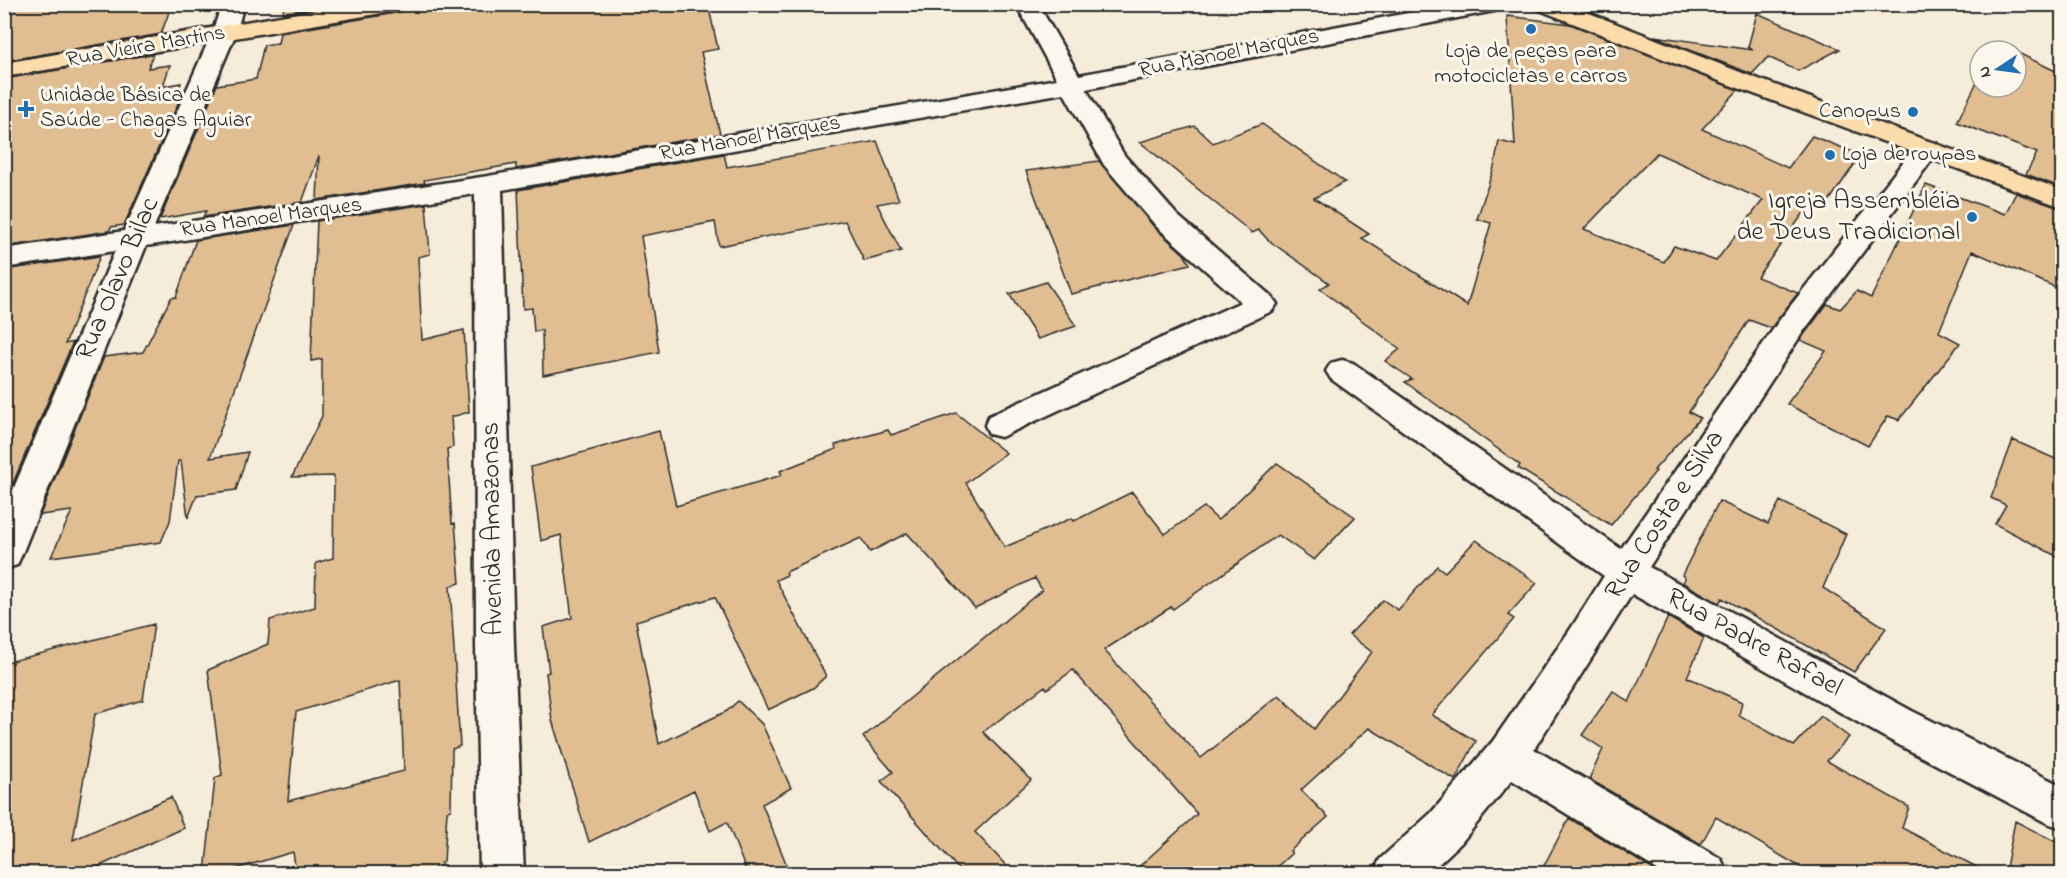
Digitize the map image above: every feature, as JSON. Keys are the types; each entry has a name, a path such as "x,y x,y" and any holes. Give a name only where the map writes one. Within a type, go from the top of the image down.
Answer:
{"main road":[{"name":"Rua Vieira Martins","path":"4,70 394,4"},
{"path":"1545,4 1736,79 2062,199"}],"street":[{"name":"Rua Olavo Bilac","path":"4,554 135,238 224,33 233,4"},
{"path":"1001,425 1262,304 1167,221 1113,159 1027,4"},
{"name":"Rua Manoel Marques","path":"4,259 488,184 1072,84 1494,4"},
{"name":"Rua Costa e Silva","path":"1395,873 1446,828 1508,755 1626,572 1792,326 1927,149"},
{"name":"Avenida Amazonas","path":"488,184 495,658 502,873"},
{"name":"Rua Padre Rafael","path":"1342,371 1626,572 1898,724 2062,808"},
{"path":"1508,755 1706,873"}],"building":[{"path":"4,4 172,4 161,34 4,61"},
{"path":"284,4 335,4 283,13"},
{"path":"407,4 708,4 718,49 701,52 720,134 516,169 516,164 424,180 425,183 317,200 319,156 302,202 203,217 206,211 160,219 217,85 256,79 264,45 278,43 280,33 395,13 403,11"},
{"path":"1757,13 1840,49 1798,71 1768,57 1752,74 1654,36 1753,50 1748,47"},
{"path":"1507,16 1570,24 1738,90 1702,129 1788,168 1812,136 1861,155 1827,204 1814,199 1757,277 1798,293 1771,328 1749,320 1689,412 1700,418 1654,470 1656,471 1611,525 1518,468 1520,465 1405,382 1412,379 1385,361 1400,349 1320,289 1329,283 1268,240 1259,230 1252,233 1140,142 1195,126 1213,143 1262,124 1345,182 1314,198 1369,234 1362,238 1467,306 1491,223 1477,219 1494,167 1499,141 1515,145","holes":["1657,153 1763,200 1716,261 1674,246 1664,262 1584,229"]},
{"path":"153,54 148,68 170,65 163,86 181,83 178,91 184,90 124,225 111,227 109,231 4,247 4,79"},
{"path":"2028,58 2062,74 2062,188 2026,174 2037,153 1957,122 1968,99 2028,99"},
{"path":"877,141 899,200 877,204 901,251 864,261 845,221 719,246 715,222 641,236 659,352 543,375 542,330 534,332 532,308 523,309 518,190 724,154 727,167"},
{"path":"1099,161 1155,228 1184,254 1190,264 1071,294 1026,171"},
{"path":"1926,185 2005,214 2016,193 2062,209 2062,290 1972,251 1939,332 1960,343 1899,420 1888,416 1868,446 1787,404 1826,351 1800,340 1827,304 1840,309 1857,291 1871,298"},
{"path":"426,204 430,254 418,257 422,340 464,330 469,412 451,417 453,447 447,449 452,524 455,523 460,583 450,586 460,746 452,749 451,810 447,811 444,862 441,863 440,873 296,873 293,852 222,873 205,873 215,778 222,775 208,670 268,644 270,620 315,607 316,563 333,558 334,476 292,477 322,416 322,359 311,361 317,221","holes":["400,680 404,771 288,801 296,712"]},
{"path":"294,225 210,458 248,452 236,490 197,495 188,518 181,461 178,461 170,521 161,542 51,557 72,511 40,515 104,357 143,352 171,298 176,297 196,240"},
{"path":"100,256 65,344 73,342 4,504 4,270"},
{"path":"1046,282 1076,326 1038,339 1009,294"},
{"path":"956,413 1006,453 966,483 1005,547 1072,518 1074,521 1132,492 1165,534 1204,507 1218,520 1277,463 1355,517 1314,560 1278,535 1173,609 1171,607 1104,650 1201,758 1279,695 1314,729 1372,652 1349,635 1383,600 1398,610 1437,566 1445,572 1476,540 1537,583 1508,615 1514,619 1432,715 1476,741 1455,780 1369,728 1301,790 1328,817 1290,851 1292,853 1270,873 1132,873 1197,814 1073,670 1047,689 1045,686 983,732 1031,780 975,832 1013,873 962,873 881,781 893,772 863,737 1042,590 1035,578 975,608 907,533 870,552 861,538 786,572 787,575 776,580 826,676 813,688 768,710 715,597 636,621 659,744 727,711 738,701 762,724 791,788 762,804 790,873 747,873 727,822 710,831 694,790 589,842 552,720 546,673 549,672 543,627 572,618 561,535 541,541 531,467 659,431 676,506 782,475 780,471 836,449 835,445 888,430 891,435"},
{"path":"2013,440 2062,462 2062,559 1995,524 2006,505 1991,498"},
{"path":"1719,501 1768,524 1780,501 1846,534 1823,588 1886,628 1854,672 1722,598 1719,603 1683,583 1685,578 1682,575"},
{"path":"1668,617 1704,638 1687,677 1742,702 1739,715 1794,746 1821,716 1849,737 1827,761 1909,807 1902,828 1988,873 1810,873 1716,817 1701,844 1589,779 1603,749 1582,735 1613,691 1629,702"},
{"path":"154,624 143,700 95,714 73,840 171,797 184,828 84,873 4,873 4,663"},
{"path":"1569,818 1659,873 1540,873"},
{"path":"2015,821 2062,845 2062,873 2005,873"}],"place":[{"name":"Loja de peças para motocicletas e carros","path":"1531,29"},
{"name":"Unidade Básica de Saúde - Chagas Aguiar","path":"26,109"},
{"name":"Canopus","path":"1913,112"},
{"name":"Loja de roupas","path":"1830,155"},
{"name":"Igreja Assembléia de Deus Tradicional","path":"1972,217"}]}
